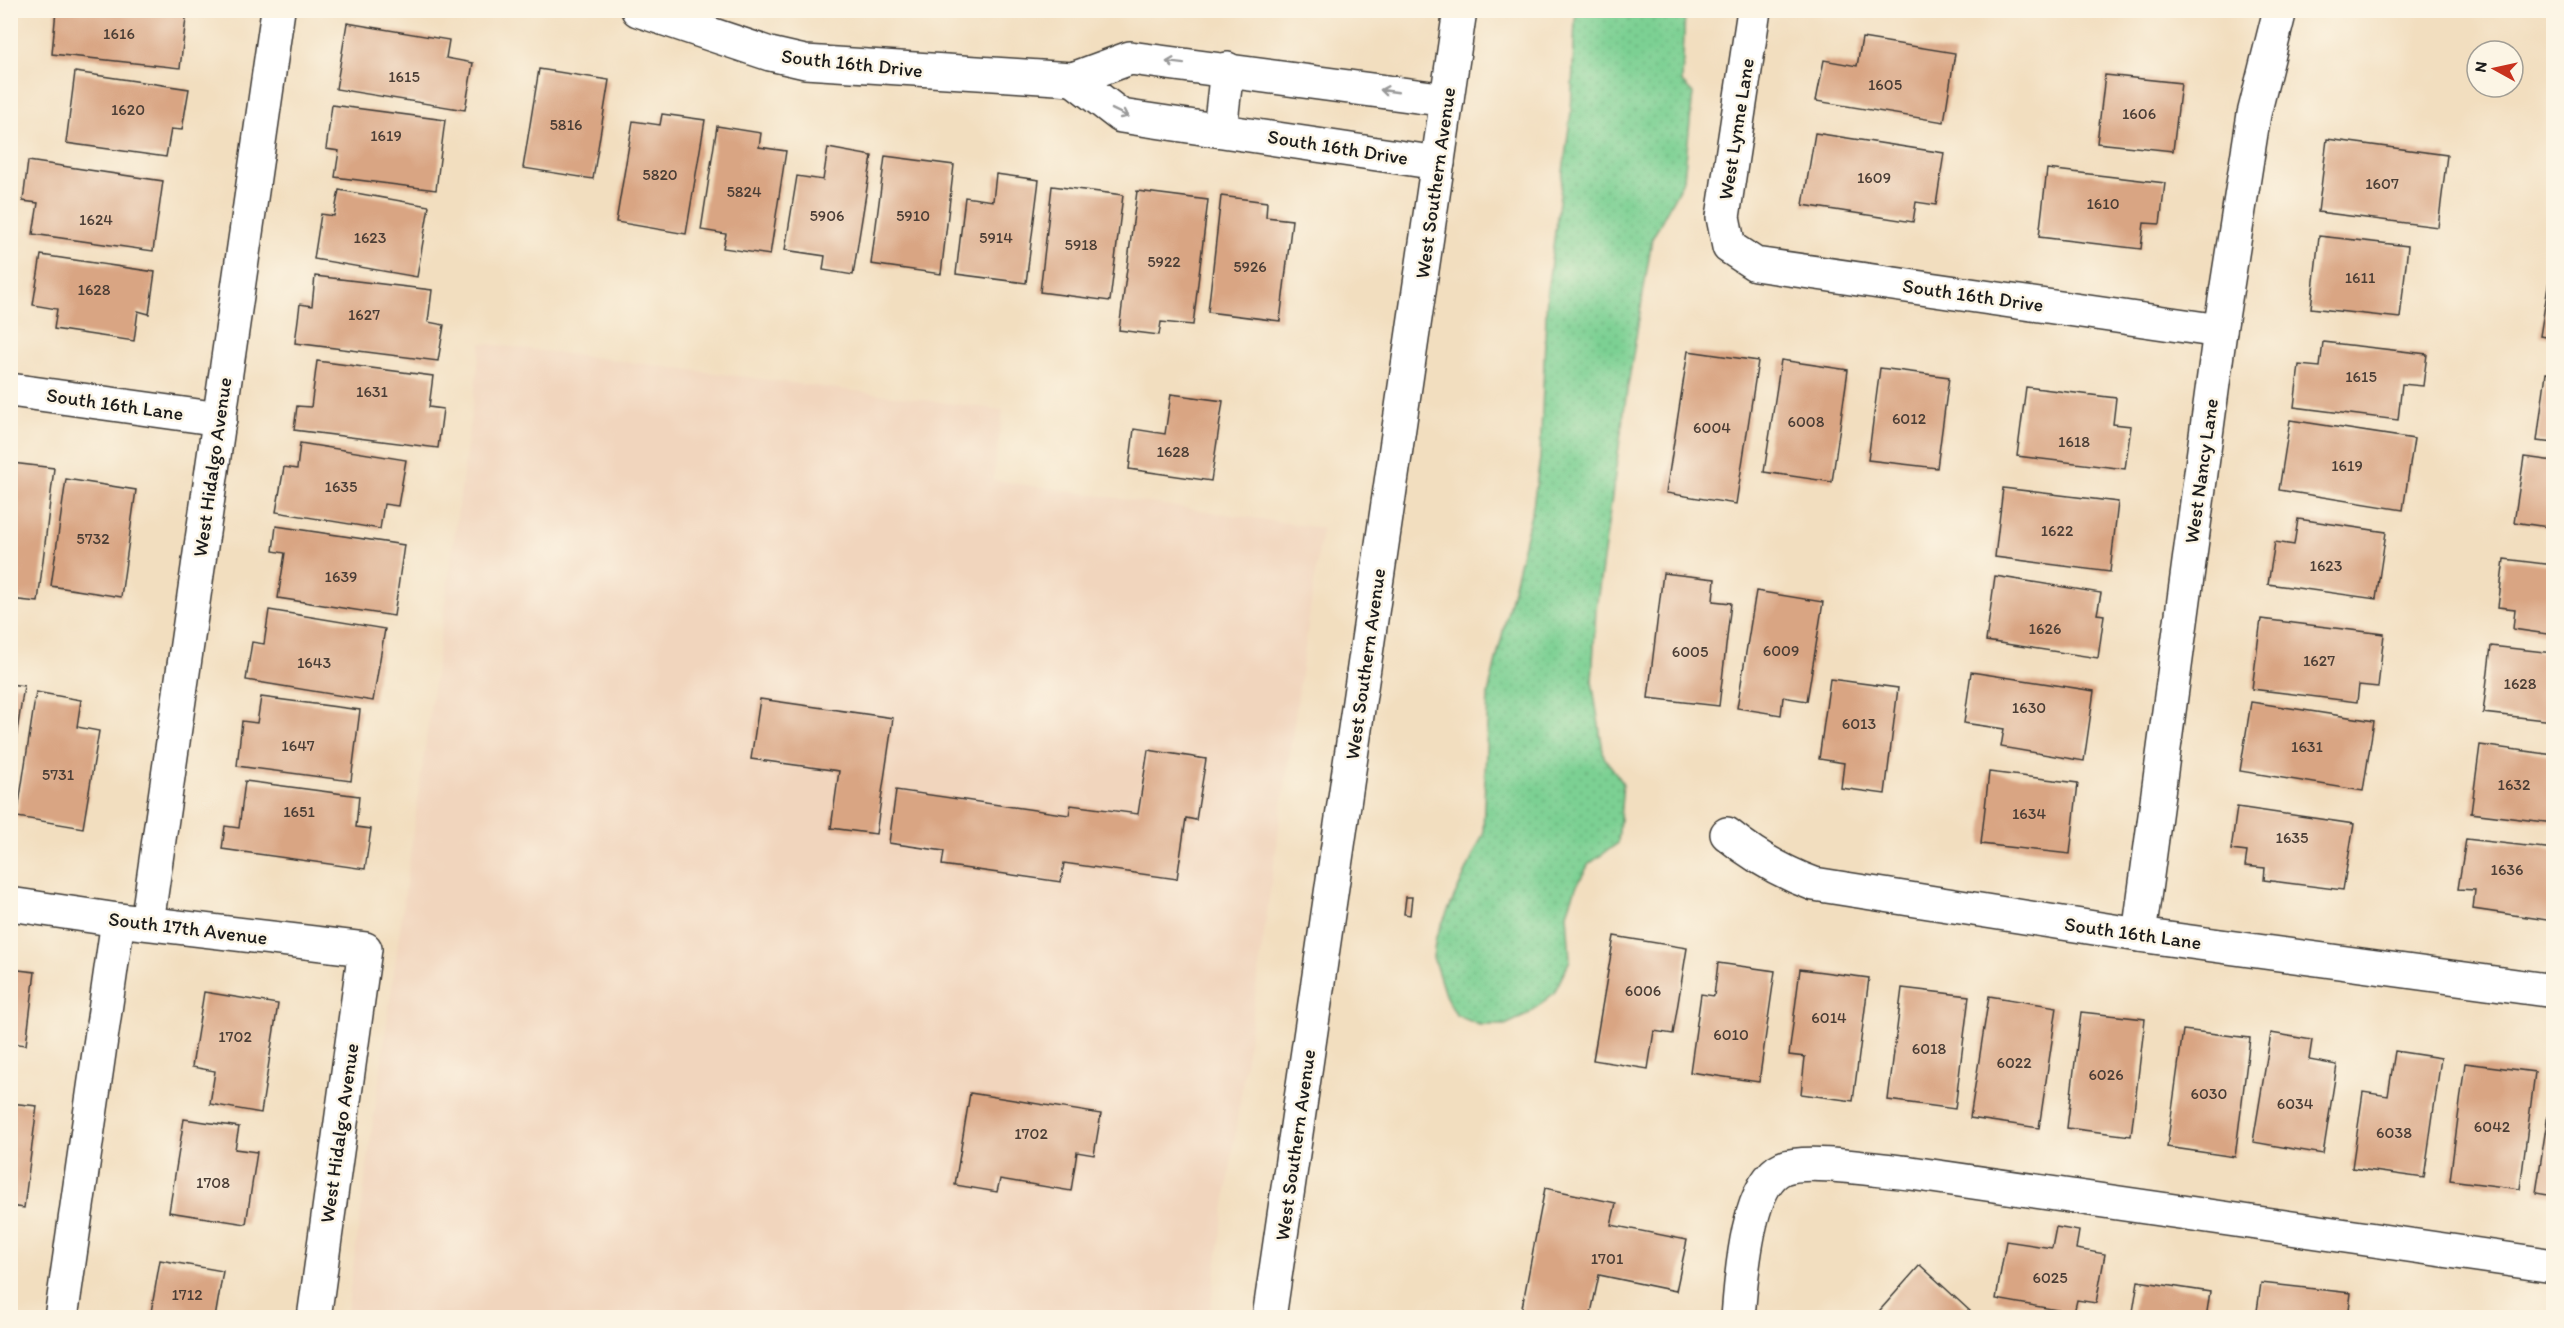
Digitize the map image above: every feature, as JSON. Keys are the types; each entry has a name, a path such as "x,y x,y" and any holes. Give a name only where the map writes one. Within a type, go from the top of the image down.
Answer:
{"street":[{"name":"West Hidalgo Avenue","path":"62,1317 219,419 278,10"},
{"name":"South 16th Drive","path":"638,10 770,54 805,62 1073,79 1130,58 1227,69 1447,100"},
{"name":"West Southern Avenue","path":"1269,1317 1460,10"},
{"name":"West Lynne Lane","path":"1729,247 1723,217 1754,10"},
{"name":"West Nancy Lane","path":"2139,935 2220,331 2254,114 2280,10"},
{"path":"1220,130 1227,69"},
{"name":"South 16th Drive","path":"1073,79 1121,116 1438,163"},
{"name":"South 16th Drive","path":"1729,247 1755,264 2220,331"},
{"name":"South 16th Lane","path":"10,390 219,419"},
{"name":"South 16th Lane","path":"1727,834 1754,856 1783,872 1814,884 2139,935 2553,991"},
{"name":"South 17th Avenue","path":"10,904 132,922 365,949"},
{"name":"West Hidalgo Avenue","path":"314,1317 365,949"},
{"path":"1738,1317 1751,1219 1768,1180 1783,1168 1811,1165 1911,1173 2553,1266"}],"shaded area":[{"path":"481,343 1003,410 993,480 1322,528 1209,1317 346,1318"}],"green space":[{"path":"1577,11 1685,11 1682,82 1693,93 1684,179 1652,239 1625,404 1596,609 1592,681 1604,757 1623,783 1618,843 1589,864 1576,887 1567,913 1570,960 1554,993 1527,1015 1505,1025 1479,1025 1456,1015 1445,995 1433,957 1436,937 1483,834 1488,694 1533,506 1540,459 1547,292 1571,112"}],"building":[{"path":"56,10 187,10 180,68 52,54"},
{"path":"347,23 449,40 446,58 473,63 465,110 336,89"},
{"path":"1862,38 1955,53 1944,122 1816,101 1824,60 1857,66"},
{"path":"539,69 609,80 593,179 523,168"},
{"path":"75,72 189,89 182,130 171,129 166,157 66,143"},
{"path":"2105,75 2181,83 2173,151 2097,143"},
{"path":"332,105 445,120 436,190 335,177 339,151 326,149"},
{"path":"662,114 705,120 686,234 616,222 633,121 660,125"},
{"path":"717,126 761,133 759,147 786,151 770,255 723,248 726,234 701,230"},
{"path":"1815,133 1944,153 1936,205 1916,202 1913,222 1803,205"},
{"path":"2327,139 2447,155 2438,227 2318,212"},
{"path":"828,148 872,156 853,275 823,270 825,256 785,250 797,176 823,180"},
{"path":"885,156 954,165 941,274 871,264"},
{"path":"28,161 163,181 153,251 33,234 38,203 23,201"},
{"path":"2047,169 2165,183 2160,224 2144,223 2141,249 2039,237"},
{"path":"996,174 1039,180 1026,283 956,274 965,197 993,201"},
{"path":"1052,186 1123,195 1110,301 1040,292"},
{"path":"339,190 429,206 417,277 314,259 321,214 334,216"},
{"path":"1137,191 1208,200 1193,325 1161,322 1159,335 1119,330"},
{"path":"1221,196 1267,202 1266,217 1292,220 1280,321 1208,312"},
{"path":"2319,236 2408,246 2400,318 2311,308"},
{"path":"41,255 155,272 149,314 138,311 134,341 54,329 57,309 33,305"},
{"path":"2551,268 2554,269 2554,338 2540,336"},
{"path":"315,276 432,290 428,322 444,325 438,361 295,343 300,304 312,306"},
{"path":"2323,342 2427,354 2423,386 2402,384 2398,420 2294,407 2299,365 2320,367"},
{"path":"1688,351 1758,361 1736,504 1666,493"},
{"path":"1781,360 1848,370 1832,482 1764,472"},
{"path":"317,361 433,376 429,407 443,409 438,448 294,430 297,406 311,407"},
{"path":"1880,368 1949,377 1937,468 1868,460"},
{"path":"2546,373 2554,374 2554,443 2537,441"},
{"path":"2026,387 2116,398 2113,424 2131,426 2125,469 2017,456"},
{"path":"1171,394 1223,401 1211,481 1129,469 1134,429 1165,434"},
{"path":"2290,420 2414,439 2403,510 2279,490"},
{"path":"300,443 406,460 398,506 384,504 380,529 276,512 284,467 297,469"},
{"path":"2524,457 2554,461 2554,528 2514,522"},
{"path":"12,463 54,468 38,602 10,599"},
{"path":"66,479 136,490 121,597 51,586"},
{"path":"2003,488 2118,502 2110,572 1995,557"},
{"path":"2298,519 2386,532 2376,599 2268,584 2275,542 2294,545"},
{"path":"276,526 404,545 394,616 278,598 285,553 273,551"},
{"path":"2504,559 2554,565 2554,635 2513,629 2515,609 2498,607"},
{"path":"1663,573 1715,579 1713,601 1731,603 1719,706 1648,698"},
{"path":"1995,576 2101,593 2097,614 2104,615 2098,658 1986,641"},
{"path":"1756,591 1823,602 1807,701 1783,697 1781,715 1737,708"},
{"path":"269,610 385,629 373,701 246,680 252,642 264,644"},
{"path":"2261,619 2384,634 2378,687 2359,685 2357,702 2252,689"},
{"path":"2491,646 2554,653 2554,721 2483,713"},
{"path":"1971,672 2094,691 2084,761 2001,747 2004,729 1964,723"},
{"path":"1830,679 1898,688 1885,794 1841,788 1844,763 1819,759"},
{"path":"10,684 24,686 12,764 10,764"},
{"path":"36,692 81,700 77,727 99,731 83,828 17,817"},
{"path":"261,697 360,710 351,781 237,766 242,721 257,723"},
{"path":"760,699 893,718 876,834 831,828 839,771 751,759"},
{"path":"2251,702 2374,721 2363,791 2240,771"},
{"path":"2480,745 2554,755 2554,823 2471,813"},
{"path":"1148,750 1206,759 1196,820 1186,818 1177,879 1064,863 1061,882 942,865 944,851 889,843 896,790 1069,815 1071,805 1138,814"},
{"path":"1989,772 2078,783 2070,854 1981,844"},
{"path":"245,781 359,796 356,827 371,829 365,869 222,849 225,826 239,828"},
{"path":"2237,807 2354,824 2343,890 2264,880 2265,868 2245,866 2247,852 2231,850"},
{"path":"2466,839 2554,849 2554,921 2473,909 2475,890 2458,889"},
{"path":"1406,897 1412,897 1410,915 1404,914"},
{"path":"1614,936 1687,948 1673,1034 1654,1031 1648,1069 1593,1060"},
{"path":"1718,963 1775,971 1759,1082 1690,1072 1701,994 1714,996"},
{"path":"10,969 35,972 26,1045 10,1043"},
{"path":"1800,969 1869,978 1853,1101 1801,1094 1805,1057 1789,1055"},
{"path":"1902,988 1969,996 1955,1109 1888,1100"},
{"path":"204,992 278,1004 261,1113 210,1104 215,1071 192,1067"},
{"path":"1989,996 2057,1007 2039,1128 1970,1118"},
{"path":"2081,1012 2145,1019 2131,1136 2067,1128"},
{"path":"2183,1030 2250,1038 2235,1157 2167,1147"},
{"path":"2271,1033 2312,1040 2309,1060 2337,1065 2323,1154 2253,1142"},
{"path":"2395,1051 2441,1058 2424,1178 2352,1168 2363,1092 2388,1096"},
{"path":"2465,1063 2535,1072 2520,1189 2450,1180"},
{"path":"2552,1088 2554,1089 2554,1196 2536,1193"},
{"path":"970,1093 1101,1114 1094,1155 1077,1152 1071,1191 1000,1179 997,1192 955,1185"},
{"path":"10,1103 37,1106 24,1208 10,1206"},
{"path":"184,1119 239,1127 235,1149 257,1152 246,1224 169,1212"},
{"path":"1545,1188 1616,1203 1611,1225 1687,1240 1676,1291 1599,1275 1590,1318 1520,1318"},
{"path":"2056,1227 2079,1231 2076,1249 2105,1254 2096,1303 2077,1300 2074,1313 1996,1299 2006,1241 2052,1248"},
{"path":"160,1260 223,1271 215,1318 150,1318"},
{"path":"1920,1265 1970,1311 1964,1318 1873,1318"},
{"path":"2138,1281 2210,1292 2206,1318 2132,1318"},
{"path":"2261,1283 2351,1293 2348,1318 2256,1318"}]}
